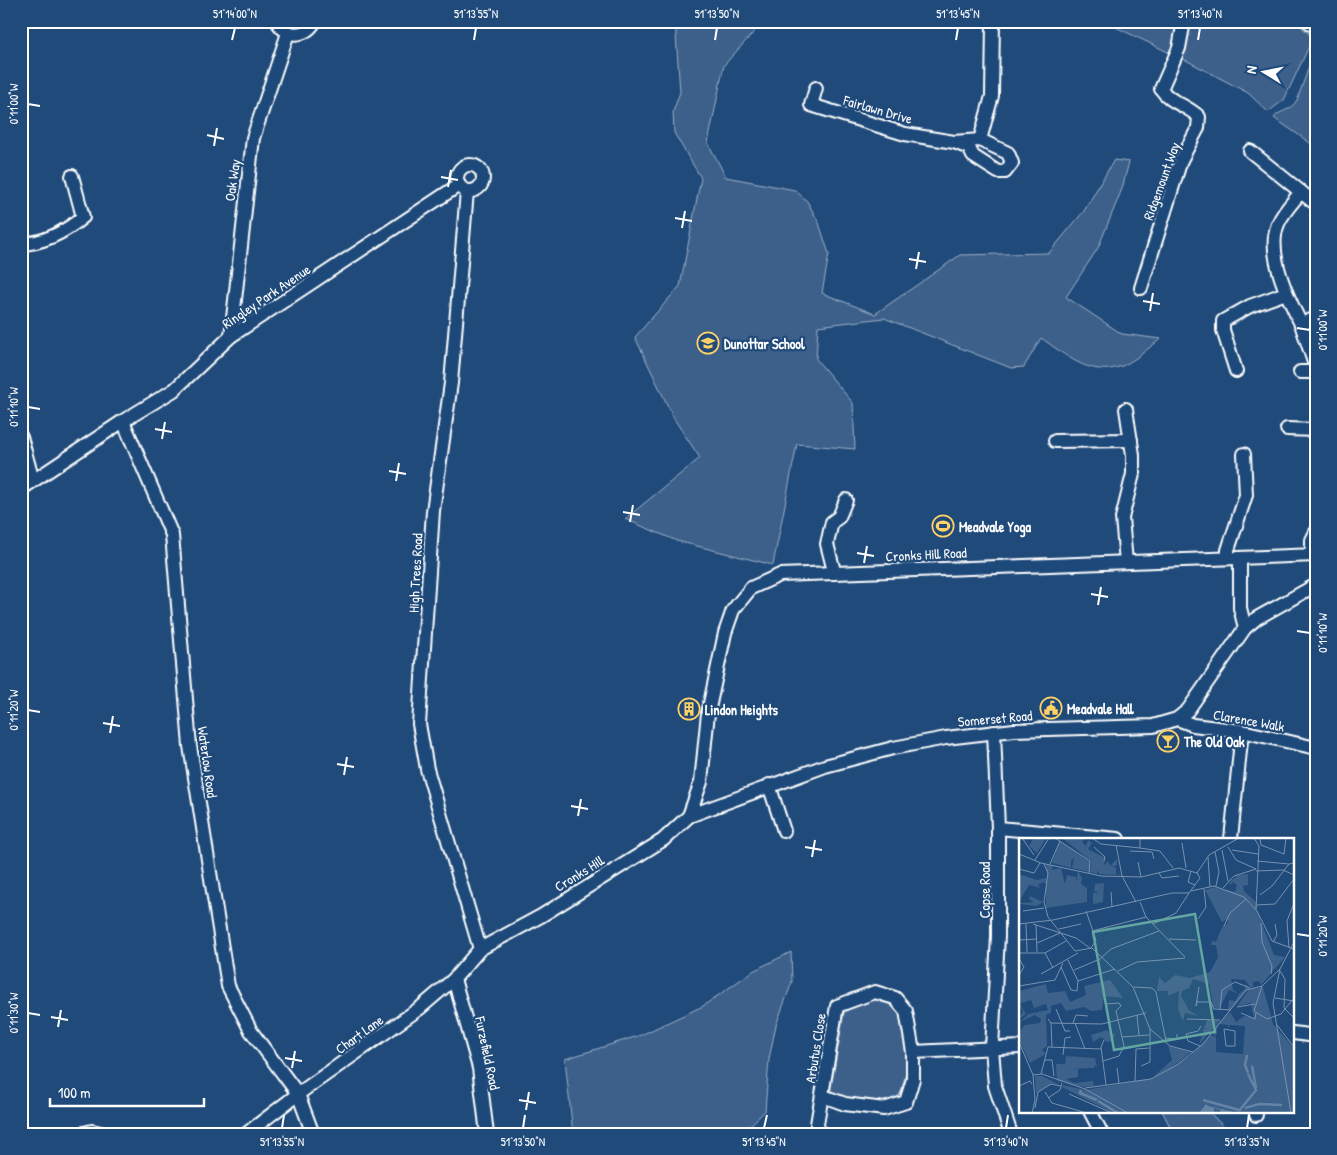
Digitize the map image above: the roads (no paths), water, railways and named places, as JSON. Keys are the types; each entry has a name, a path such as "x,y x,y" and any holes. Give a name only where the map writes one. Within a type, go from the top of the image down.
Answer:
{"street":[{"path":"277,21 288,33 294,34 306,32 315,21"},
{"path":"980,140 992,96 993,21"},
{"name":"Ridgemount Way","path":"1141,288 1181,160 1198,128 1199,117 1190,108 1167,98 1160,89 1179,48 1184,21"},
{"path":"1308,21 1316,28"},
{"name":"Oak Way","path":"231,336 253,138 288,33"},
{"name":"Fairlawn Drive","path":"816,88 809,109 905,134 954,142 969,148 973,156 998,172 1005,172 1012,163 1008,152 980,140 954,142"},
{"path":"1250,151 1316,204"},
{"path":"21,244 33,244 67,230 83,217 72,176"},
{"name":"Ringley Park Avenue","path":"21,489 123,421 174,390 231,336 463,188"},
{"name":"High Trees Road","path":"463,188 451,383 433,511 419,724 427,770 480,949"},
{"path":"1300,192 1283,215 1276,234 1276,257 1286,292 1301,324 1316,368"},
{"path":"1236,371 1223,330 1223,321 1250,306 1286,292"},
{"path":"1301,324 1316,318"},
{"path":"1300,372 1316,372"},
{"path":"1126,409 1133,455 1132,474 1122,518 1126,562"},
{"name":"Waterlow Road","path":"123,421 172,535 190,746 228,986 250,1031 298,1094 313,1134"},
{"path":"1287,429 1316,430"},
{"path":"21,437 34,481"},
{"path":"1056,441 1131,440"},
{"path":"1244,454 1246,495 1228,550 1234,558 1240,608 1245,628"},
{"path":"834,571 827,544 832,522 839,517 846,500"},
{"path":"1314,555 1312,540 1316,532"},
{"name":"Cronks Hill Road","path":"689,816 701,782 708,713 725,633 733,610 751,588 780,575 834,571 1314,555"},
{"name":"Somerset Road","path":"689,816 825,766 893,748 994,732 1153,726 1177,719 1188,710 1245,628 1257,618 1316,585"},
{"name":"Clarence Walk","path":"1177,719 1193,725 1242,731 1316,748"},
{"path":"1231,838 1242,731"},
{"name":"Copse Road","path":"994,732 998,828 998,954 992,1048 995,1086 1011,1134"},
{"path":"769,785 784,831"},
{"name":"Cronks Hill","path":"480,949 541,916 663,840 689,816"},
{"path":"998,828 1107,838"},
{"name":"Chart Lane","path":"246,1134 298,1094 420,1008 454,979 480,949"},
{"name":"Furzefield Road","path":"454,979 479,1068 487,1134"},
{"name":"Arbutus Close","path":"819,1134 817,1124 837,1006 875,992 895,998 906,1011 913,1052 913,1079 906,1102 884,1108 845,1104 823,1096"},
{"path":"1294,1033 1316,1036"},
{"path":"913,1052 1019,1047"},
{"path":"1091,1112 1102,1134"},
{"path":"80,1134 92,1130 105,1134"}],"place":[{"name":"Dunottar School","path":"708,343"},
{"name":"Meadvale Yoga","path":"943,526"},
{"name":"Meadvale Hall","path":"1051,708"},
{"name":"Lindon Heights","path":"689,709"},
{"name":"The Old Oak","path":"1168,741"}]}
